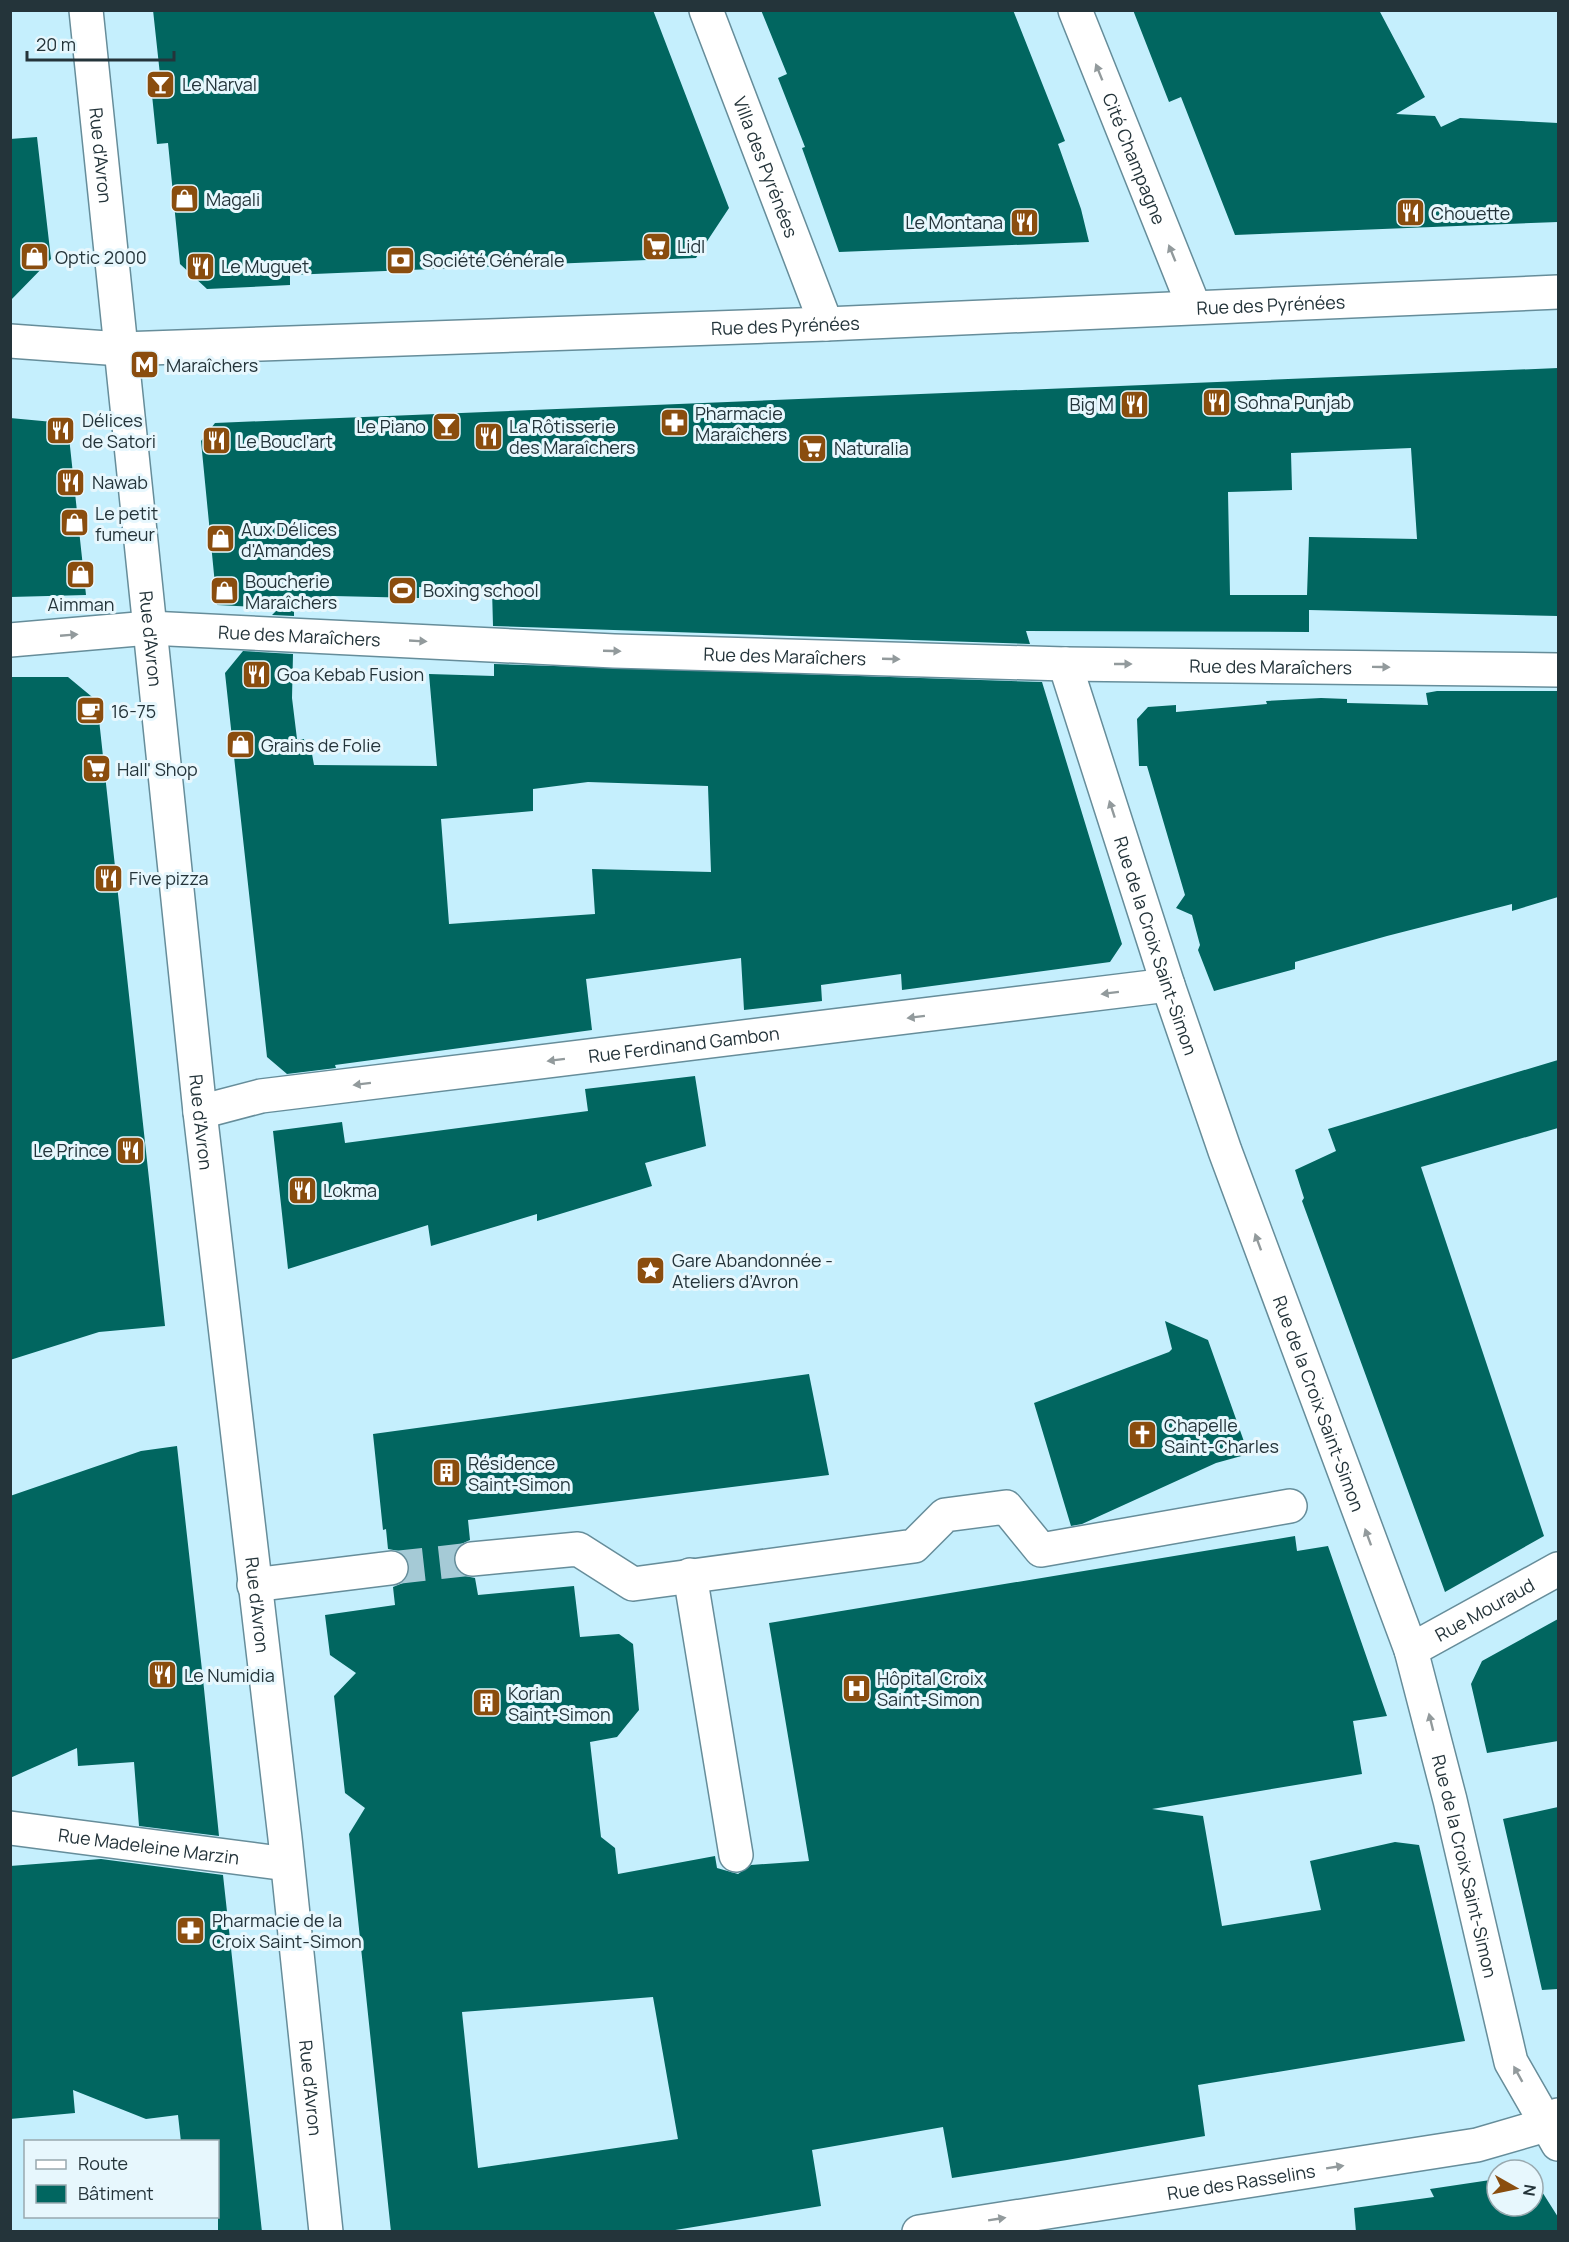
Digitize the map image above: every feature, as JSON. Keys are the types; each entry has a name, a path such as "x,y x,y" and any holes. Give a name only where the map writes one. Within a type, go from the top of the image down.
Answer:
{"street":[{"name":"Rue d'Avron","path":"86,10 200,1112 287,1864 326,2232"},
{"name":"Villa des Pyrénées","path":"706,10 826,324"},
{"name":"Cité Champagne","path":"1075,10 1194,307"},
{"name":"Rue des Pyrénées","path":"10,341 121,349 826,324 1558,292"},
{"name":"Rue des Maraîchers","path":"10,640 149,628 614,651 1065,664 1558,669"},
{"name":"Rue de la Croix Saint-Simon","path":"1065,664 1168,985 1278,1297 1411,1650 1450,1800 1511,2062 1554,2128"},
{"name":"Rue Ferdinand Gambon","path":"200,1112 261,1096 1168,985"},
{"path":"472,1559 578,1549 633,1584 914,1546 945,1515 1006,1508 1041,1550 1290,1506"},
{"path":"254,1585 391,1568"},
{"name":"Rue Mouraud","path":"1411,1650 1558,1569"},
{"path":"690,1575 736,1855"},
{"name":"Rue Madeleine Marzin","path":"10,1828 287,1864"},
{"name":"Rue des Rasselins","path":"919,2232 1478,2145 1554,2128"}],"building":[{"path":"153,10 653,10 729,208 696,258 290,275 290,285 207,289 180,264 168,143 157,144 151,85 161,84"},
{"path":"761,10 1013,10 1065,141 1058,144 1081,209 1089,242 839,252 802,148 805,147 778,78 787,74"},
{"path":"1133,10 1379,10 1425,97 1396,114 1435,116 1441,127 1460,118 1558,123 1558,222 1235,235 1181,97 1169,102"},
{"path":"37,137 51,259 10,301 10,139"},
{"path":"1558,368 1558,616 1309,610 1309,632 1026,631 1030,644 493,626 492,589 419,587 419,598 333,596 333,610 294,608 294,616 272,615 279,608 217,605 201,441 215,423","holes":["1411,448 1417,539 1309,537 1307,595 1230,595 1228,492 1292,490 1291,453"]},
{"path":"10,418 53,422 69,437 86,595 10,597"},
{"path":"243,651 293,654 292,698 297,739 304,739 306,754 312,754 314,765 437,766 429,674 494,676 494,664 1042,682 1122,944 1110,962 902,990 901,974 821,985 822,1001 744,1010 741,958 586,979 592,1030 335,1065 336,1068 287,1074 267,1057 225,673","holes":["588,782 708,786 711,872 592,869 595,914 449,924 441,819 533,811 533,789"]},
{"path":"10,677 68,677 97,701 165,1326 99,1332 10,1360"},
{"path":"1437,691 1558,691 1558,897 1512,911 1512,904 1387,936 1295,962 1295,969 1214,991 1198,950 1200,945 1192,915 1176,908 1185,895 1147,766 1139,766 1137,719 1148,707 1176,705 1176,712 1267,704 1266,701 1321,698 1347,699 1347,703 1428,705 1426,693"},
{"path":"1558,1060 1558,1128 1421,1167 1544,1536 1445,1592 1302,1201 1304,1198 1295,1170 1336,1151 1328,1129"},
{"path":"695,1076 706,1146 645,1163 652,1186 537,1221 537,1214 431,1246 428,1225 288,1269 273,1131 342,1122 345,1143 588,1111 585,1089"},
{"name":"Chapelle Saint-Charles","path":"1165,1321 1208,1340 1247,1450 1244,1452 1245,1455 1216,1463 1082,1524 1071,1526 1034,1403 1169,1352 1172,1349"},
{"name":"Hôpital Croix Saint-Simon","path":"809,1374 829,1475 468,1520 470,1540 461,1544 455,1552 453,1561 456,1569 465,1576 475,1578 478,1595 574,1586 580,1637 619,1634 633,1644 639,1710 617,1737 590,1742 601,1837 615,1848 618,1874 715,1856 717,1868 738,1874 751,1865 809,1861 769,1623 1295,1536 1297,1551 1328,1546 1387,1716 1353,1721 1362,1774 1152,1809 1203,1816 1222,1926 1321,1910 1310,1861 1395,1842 1419,1845 1465,2041 1198,2085 1205,2136 1067,2160 952,2178 943,2127 812,2150 821,2206 663,2232 391,2232 349,1834 365,1808 345,1793 334,1696 356,1673 330,1655 325,1615 395,1605 393,1587 403,1583 408,1575 410,1566 406,1557 399,1551 388,1549 386,1529 383,1530 373,1434","holes":["653,1997 678,2139 478,2168 462,2012"]},
{"path":"177,1446 219,1836 139,1826 134,1762 78,1766 77,1748 10,1778 10,1496 141,1451"},
{"path":"1558,1619 1558,1741 1487,1753 1471,1684 1482,1661"},
{"path":"1558,1807 1558,1989 1542,1990 1503,1819"},
{"path":"101,1859 223,1875 262,2232 218,2232 219,2140 181,2140 178,2115 146,2119 73,2090 75,2113 10,2119 10,1866"},
{"path":"1485,2181 1485,2218 1545,2218 1545,2196 1558,2217 1558,2232 1356,2232 1354,2208 1434,2197 1430,2189"}],"tunnel":[{"path":"391,1568 472,1559"}],"place":[{"name":"Le Narval","path":"161,84"},
{"name":"Magali","path":"185,199"},
{"name":"Chouette","path":"1410,213"},
{"name":"Le Montana","path":"1024,222"},
{"name":"Lidl","path":"656,246"},
{"name":"Optic 2000","path":"34,257"},
{"name":"Société Générale","path":"401,260"},
{"name":"Le Muguet","path":"200,266"},
{"name":"Maraîchers","path":"145,365"},
{"name":"Sohna Punjab","path":"1216,402"},
{"name":"Big M","path":"1135,404"},
{"name":"Pharmacie Maraîchers","path":"674,423"},
{"name":"Le Piano","path":"447,426"},
{"name":"Délices de Satori","path":"61,430"},
{"name":"La Rôtisserie des Maraîchers","path":"488,436"},
{"name":"Le Boucl'art","path":"216,441"},
{"name":"Naturalia","path":"813,448"},
{"name":"Nawab","path":"71,482"},
{"name":"Le petit fumeur","path":"74,523"},
{"name":"Aux Délices d'Amandes","path":"220,539"},
{"name":"Aimman","path":"81,575"},
{"name":"Boxing school","path":"402,590"},
{"name":"Boucherie Maraîchers","path":"224,591"},
{"name":"Goa Kebab Fusion","path":"256,674"},
{"name":"16-75","path":"90,711"},
{"name":"Grains de Folie","path":"240,745"},
{"name":"Hall' Shop","path":"96,769"},
{"name":"Five pizza","path":"108,878"},
{"name":"Le Prince","path":"130,1150"},
{"name":"Lokma","path":"302,1190"},
{"name":"Gare Abandonnée - Ateliers d’Avron","path":"651,1270"},
{"name":"Chapelle Saint-Charles","path":"1143,1435"},
{"name":"Résidence Saint-Simon","path":"447,1473"},
{"name":"Le Numidia","path":"163,1675"},
{"name":"Hôpital Croix Saint-Simon","path":"856,1688"},
{"name":"Korian Saint-Simon","path":"487,1703"},
{"name":"Pharmacie de la Croix Saint-Simon","path":"191,1930"}]}
